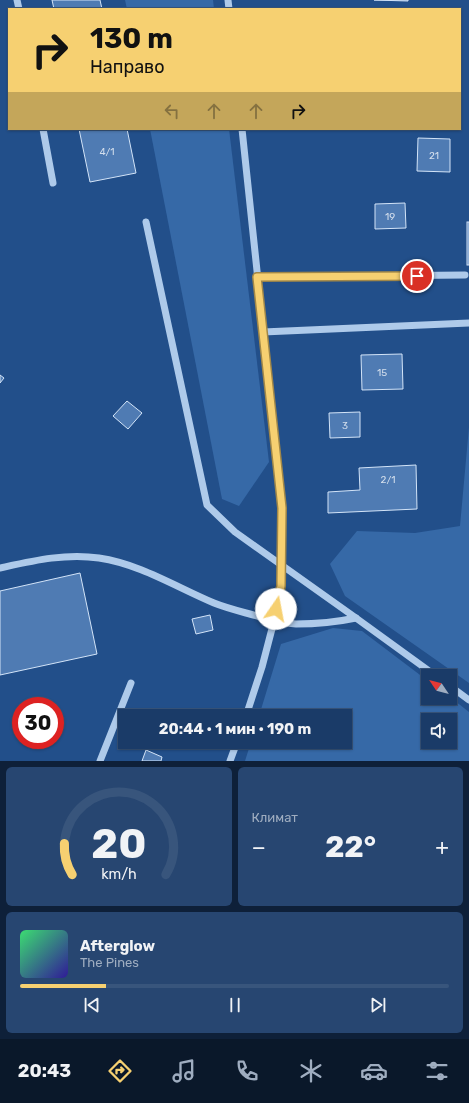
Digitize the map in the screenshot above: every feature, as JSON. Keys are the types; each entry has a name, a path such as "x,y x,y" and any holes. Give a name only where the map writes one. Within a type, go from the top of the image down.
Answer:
{"street":[{"path":"43,130 53,183"},
{"path":"242,130 282,508 281,586 262,667 248,709"},
{"path":"146,222 207,505 235,532 426,669"},
{"path":"257,277 465,275"},
{"path":"263,332 469,323"},
{"path":"0,568 42,559 71,556 99,558 129,565 216,604 274,620 295,624 342,621 356,618"},
{"path":"100,761 131,683"},
{"path":"457,691 469,700"},
{"path":"230,761 234,749"}],"shaded area":[{"path":"125,0 213,0 214,8 127,8"},
{"path":"150,130 229,130 269,462 239,506 222,499"},
{"path":"469,427 469,683 457,675 457,669 449,669 345,596 330,564 357,531 415,533 460,526"},
{"path":"333,628 362,631 421,676 421,705 457,705 457,703 469,712 469,761 245,761 249,749 352,749 352,709 261,709 281,644"}],"building":[{"path":"52,0 100,0 102,8 54,8"},
{"path":"374,0 408,0 408,1"},
{"path":"79,130 127,130 136,173 90,182"},
{"path":"418,138 450,139 450,172 417,171"},
{"path":"405,203 406,228 375,229 375,204"},
{"path":"467,222 469,222 469,265 467,265"},
{"path":"402,354 403,389 362,390 361,355"},
{"path":"0,375 4,378 0,383"},
{"path":"127,401 142,413 128,429 113,416"},
{"path":"360,412 360,437 330,438 329,413"},
{"path":"416,465 417,509 328,513 328,492 360,490 359,468"},
{"path":"80,573 97,654 0,675 0,591"},
{"path":"210,615 213,630 196,634 192,619"},
{"path":"146,750 162,757 161,761 142,761"}],"route":[{"path":"276,609 281,586 282,508 257,277 417,276"}]}
